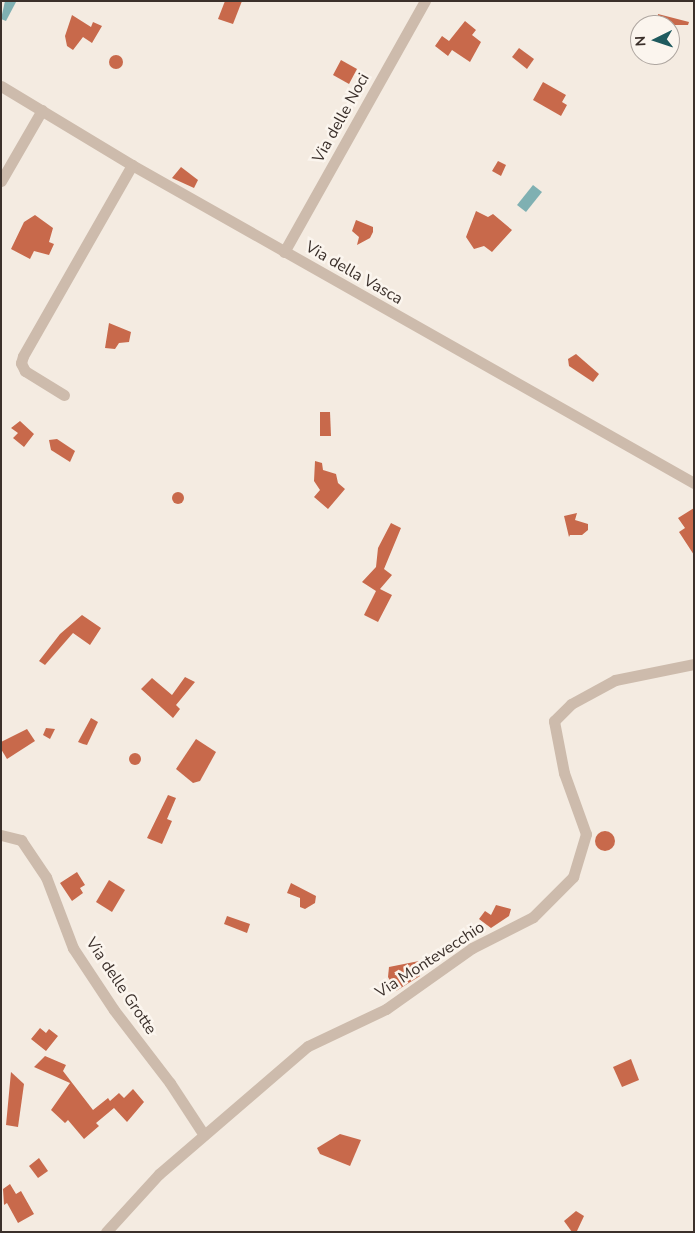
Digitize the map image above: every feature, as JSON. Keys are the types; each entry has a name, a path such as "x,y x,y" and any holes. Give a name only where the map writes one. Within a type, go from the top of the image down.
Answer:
{"street":[{"name":"Via delle Noci","path":"284,252 425,1"},
{"name":"Via della Vasca","path":"1,86 132,165 694,483"},
{"path":"1,181 42,110"},
{"path":"64,395 25,371 21,363 132,165"},
{"name":"Via Montevecchio","path":"106,1232 159,1174 308,1046 386,1009 472,948 533,916 573,877 586,834 564,773 554,721 571,704 615,680 694,664"},
{"name":"Via delle Grotte","path":"1,835 21,840 46,877 73,948 114,1010 170,1084 204,1135"}],"water":[{"path":"5,1 16,2 6,21 1,19"},
{"path":"533,185 542,192 526,212 517,205"}],"building":[{"path":"225,1 242,1 233,24 218,19"},
{"path":"72,15 91,27 93,22 102,26 92,43 83,37 73,50 67,46 65,36"},
{"path":"680,20 689,22 688,25 680,25"},
{"path":"465,21 476,30 472,35 481,42 470,62 452,50 448,56 435,46 442,36 449,41"},
{"path":"519,48 534,59 527,69 512,57"},
{"path":"113,55 119,55 123,62 119,69 113,69 109,65 109,59"},
{"path":"341,60 357,69 349,84 333,75"},
{"path":"543,82 566,95 562,102 567,105 561,116 533,100"},
{"path":"498,161 506,165 501,176 492,171"},
{"path":"181,167 198,180 194,188 172,178"},
{"path":"476,211 488,217 493,214 512,230 492,252 484,246 474,249 466,237"},
{"path":"35,215 53,228 49,242 54,244 49,255 34,251 30,259 11,249 24,222"},
{"path":"356,220 373,227 370,238 357,245 359,237 352,231"},
{"path":"109,323 131,332 129,342 119,343 115,349 105,348"},
{"path":"576,354 599,374 593,382 569,366 568,359"},
{"path":"320,412 330,412 331,436 320,436"},
{"path":"20,421 34,434 24,447 13,438 18,433 11,428"},
{"path":"57,439 75,451 70,462 51,450 49,440"},
{"path":"315,461 322,463 323,470 336,474 338,483 345,489 328,509 314,497 320,490 314,481"},
{"path":"176,492 180,492 184,498 180,504 176,504 172,500 172,496"},
{"path":"694,508 694,555 679,532 685,528 678,518"},
{"path":"577,513 575,520 588,524 588,530 582,535 570,535 569,537 564,516"},
{"path":"391,523 401,528 384,569 392,575 380,589 392,595 378,622 364,615 376,591 362,582 376,567 378,548"},
{"path":"82,615 101,628 90,645 73,633 45,665 39,661 60,634"},
{"path":"185,677 195,682 176,705 180,709 173,718 141,689 152,678 172,695"},
{"path":"91,718 98,722 87,745 78,742"},
{"path":"46,728 55,729 50,739 43,735"},
{"path":"27,729 35,741 7,759 1,749 1,742"},
{"path":"196,739 216,752 200,781 193,783 176,769"},
{"path":"137,753 140,754 140,764 133,765 130,764 129,757 130,754"},
{"path":"168,795 176,798 167,819 172,821 162,844 147,838"},
{"path":"605,831 612,834 615,841 612,848 605,851 598,848 595,841 598,834"},
{"path":"77,872 85,885 80,888 83,893 72,901 60,883"},
{"path":"109,880 125,890 112,912 96,902"},
{"path":"291,883 316,896 315,903 305,909 300,907 300,898 287,893"},
{"path":"496,905 511,909 509,916 491,928 479,919 485,911 491,915"},
{"path":"227,916 250,924 247,933 224,924"},
{"path":"419,961 420,976 396,991 388,977 389,967"},
{"path":"40,1028 46,1033 49,1029 58,1036 46,1051 31,1039"},
{"path":"45,1056 66,1065 63,1071 93,1110 108,1098 110,1101 119,1093 124,1098 133,1089 144,1102 127,1122 114,1108 96,1123 99,1126 84,1139 68,1120 65,1123 51,1110 70,1083 34,1067"},
{"path":"631,1059 639,1080 622,1087 613,1067"},
{"path":"11,1072 24,1084 18,1127 6,1125"},
{"path":"340,1134 361,1140 350,1166 320,1154 317,1148"},
{"path":"39,1158 48,1171 38,1178 29,1166"},
{"path":"10,1184 16,1194 21,1191 34,1214 18,1223 7,1203 4,1205 3,1189"},
{"path":"576,1211 584,1216 577,1231 572,1232 564,1221"}]}
